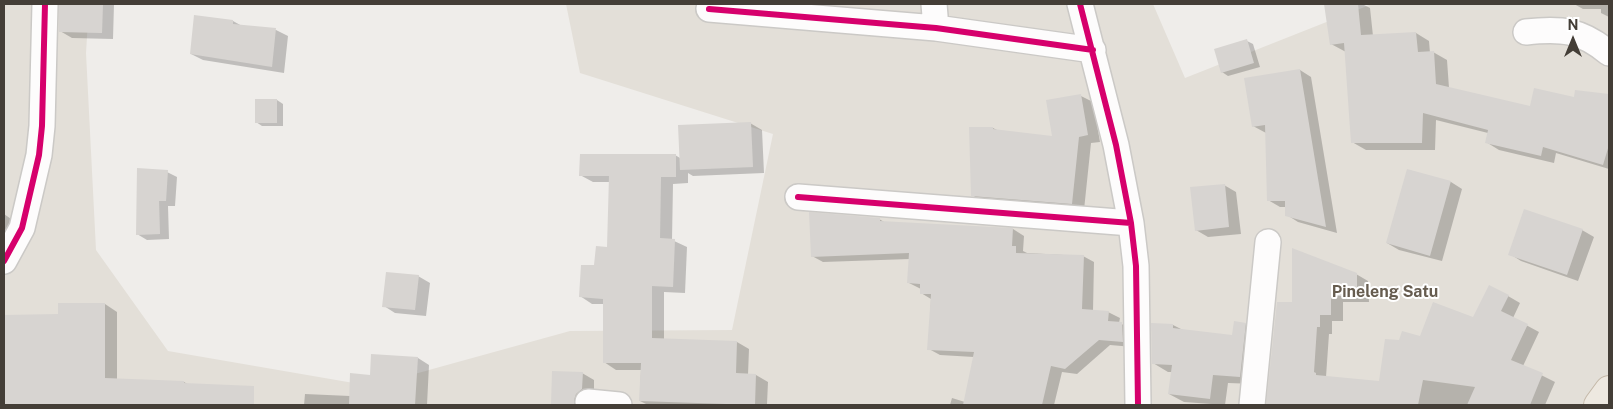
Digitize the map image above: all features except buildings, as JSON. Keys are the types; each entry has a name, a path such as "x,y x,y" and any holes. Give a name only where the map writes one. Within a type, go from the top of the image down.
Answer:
{"highway":[{"path":"1598,405 1609,390"}],"street":[{"path":"4,261 22,228 39,155 42,126 45,4"},
{"path":"1080,4 1116,145 1131,223 1136,266 1138,405"},
{"path":"708,9 935,16 1093,50"},
{"path":"1526,32 1554,29 1578,33 1595,42 1609,53"},
{"path":"798,197 1131,223"},
{"path":"1252,405 1268,242"},
{"path":"588,402 619,405"}],"shaded area":[{"path":"4,4 89,4 86,53 96,250 168,351 371,386 570,331 732,330 773,134 580,73 566,4 1153,4 1185,78 1372,4 1609,4 1609,405 4,405"}],"cycle path":[{"path":"4,261 22,228 39,155 42,126 45,4"},
{"path":"1080,4 1116,145 1131,223 1136,266 1138,405"},
{"path":"709,9 936,28 1093,50"},
{"path":"798,197 1131,223"}],"district":[{"name":"Pineleng Satu","path":"1385,292"}]}
